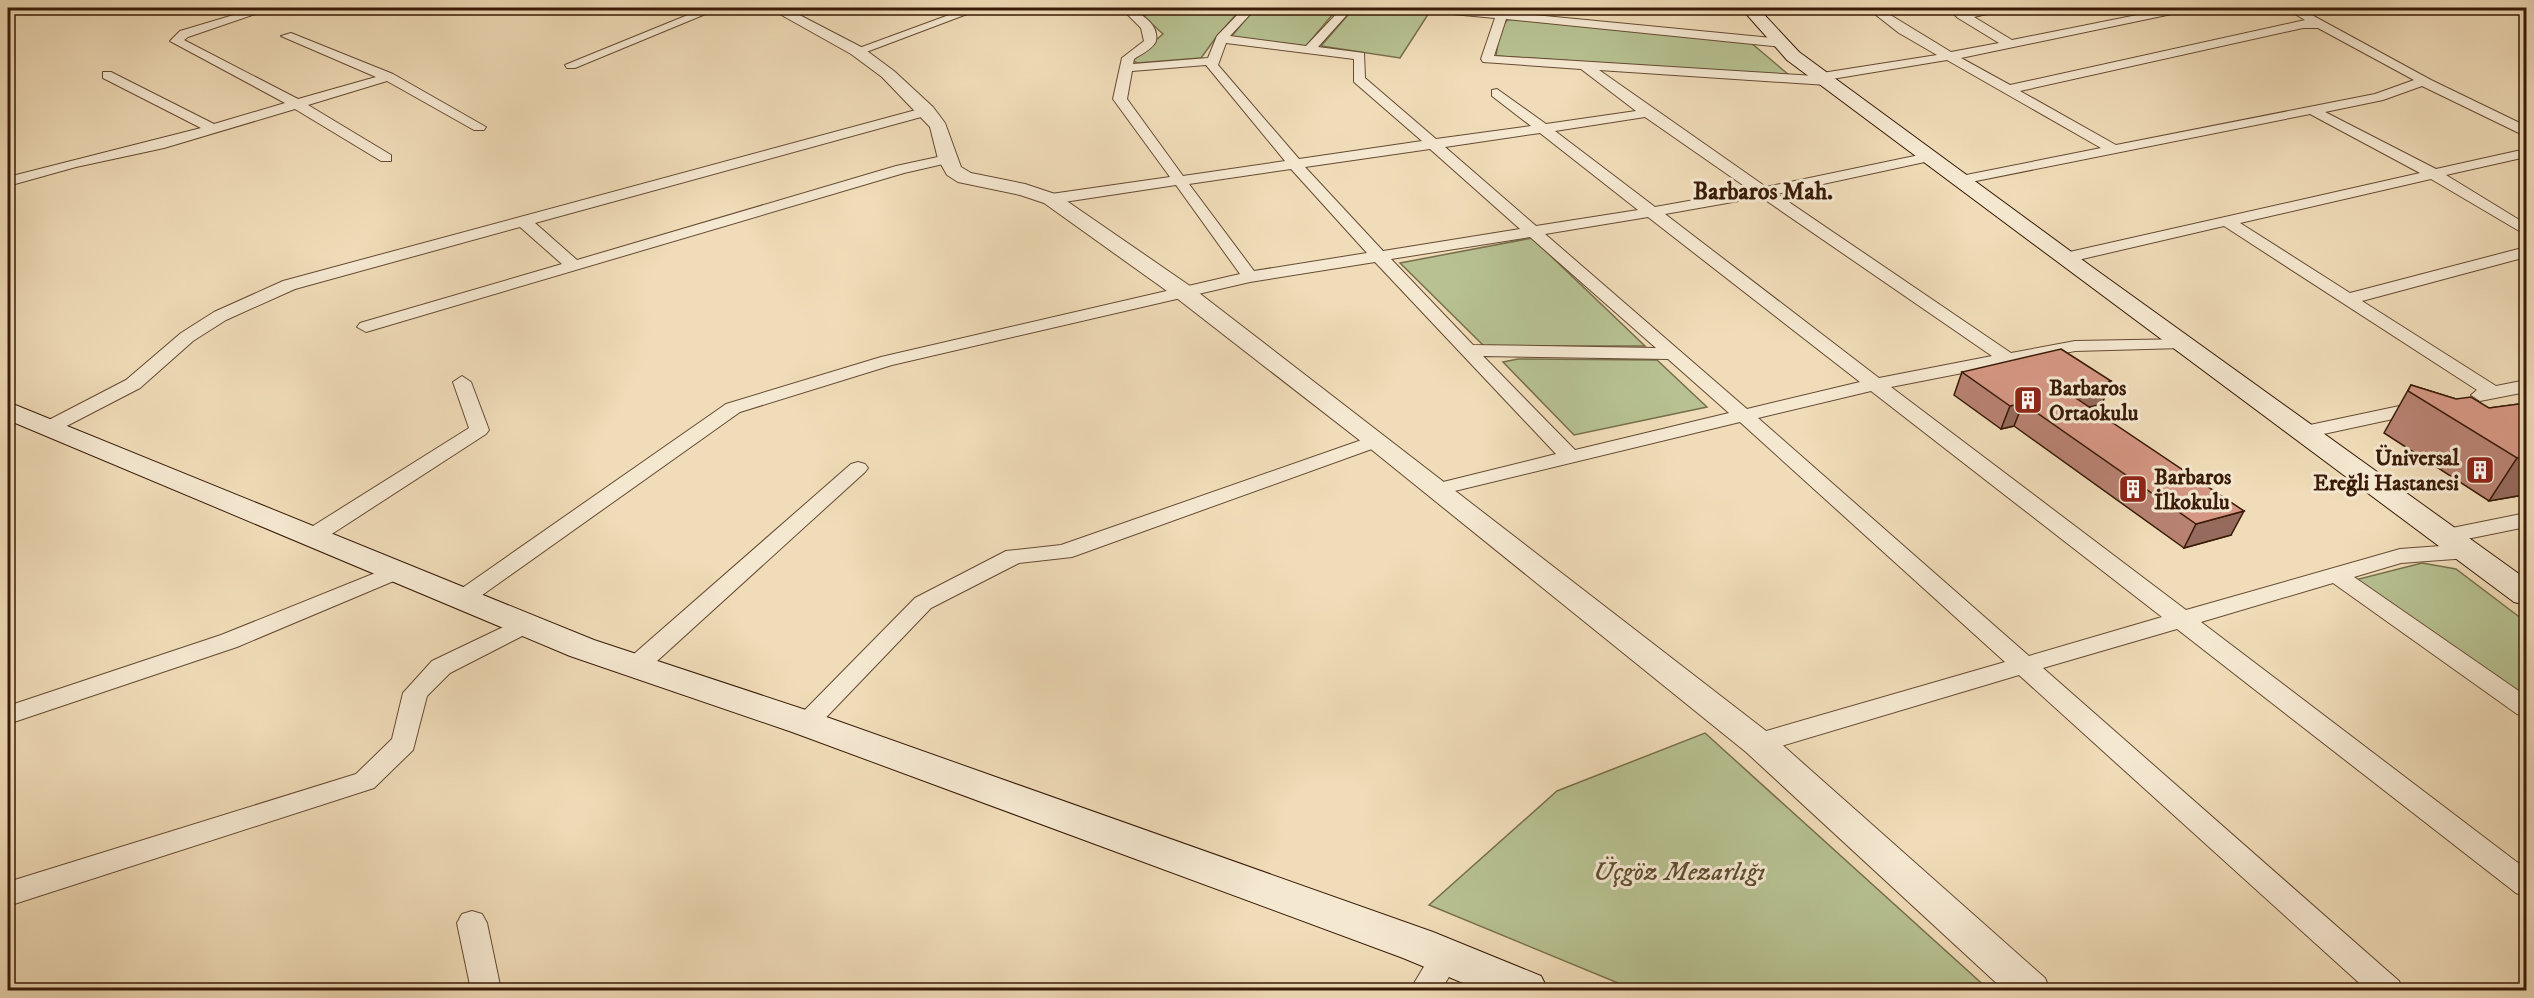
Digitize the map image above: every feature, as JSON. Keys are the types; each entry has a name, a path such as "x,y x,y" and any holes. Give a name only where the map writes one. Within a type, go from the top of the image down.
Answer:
{"main road":[{"path":"1749,8 1793,56 2065,258 2526,594"},
{"path":"8,410 526,624 636,666 804,723 1446,957 1526,990"}],"street":[{"path":"267,8 184,34 176,41 297,104 386,158"},
{"path":"571,65 714,8"},
{"path":"776,8 857,51 888,74 927,111 939,127 947,159 954,171 965,178 1025,190 1051,199 1182,291 1438,489 1758,743 2031,990"},
{"path":"857,51 977,8"},
{"path":"1250,8 1221,39 1212,65 1251,114 1296,164 1570,458"},
{"path":"1309,50 1348,8"},
{"path":"1421,8 1782,43"},
{"path":"1872,8 1903,30 2115,150"},
{"path":"1952,8 2010,44"},
{"path":"1962,16 1999,8"},
{"path":"1502,15 1487,59 1825,79 1952,56 2186,8"},
{"path":"2291,8 2424,82 2526,132"},
{"path":"1136,12 1152,36 1150,42 1128,58 1120,99 1250,277"},
{"path":"2009,89 2302,24 2320,24"},
{"path":"287,36 388,77 478,127"},
{"path":"1221,39 1360,56 1359,79 1534,230 2021,666 2388,990"},
{"path":"1125,68 1214,61"},
{"path":"1584,65 1648,113 2008,359"},
{"path":"106,75 213,129"},
{"path":"8,182 73,163 159,145 388,77"},
{"path":"1961,180 2378,97 2424,82"},
{"path":"1497,93 2526,885"},
{"path":"2312,110 2432,173 2526,230"},
{"path":"50,427 134,384 187,337 220,316 289,285 927,111"},
{"path":"1051,199 1434,142 1648,113"},
{"path":"2065,258 2526,153"},
{"path":"463,598 733,408 887,361 1250,277 1652,212 1764,192 1929,157"},
{"path":"366,327 901,169 947,159"},
{"path":"522,220 574,266"},
{"path":"2226,220 2348,299 2500,391 2526,401"},
{"path":"2348,299 2526,252"},
{"path":"1438,489 1875,384 2075,346 2182,343"},
{"path":"1469,350 1673,354"},
{"path":"313,536 479,430 462,382"},
{"path":"2460,400 2526,386"},
{"path":"2305,432 2438,404"},
{"path":"804,723 923,603 1014,556 1064,552 1376,441"},
{"path":"636,666 858,468"},
{"path":"2447,536 2526,520"},
{"path":"1758,743 2400,556 2468,551"},
{"path":"8,715 229,640 400,570"},
{"path":"2335,574 2526,708"},
{"path":"8,894 365,781 404,743 415,693 441,667 526,624"},
{"path":"472,922 486,990"},
{"path":"1425,990 1446,957"}],"green space":[{"path":"1158,8 1242,8 1201,58 1137,63 1132,60 1163,34 1143,16"},
{"path":"1255,8 1338,8 1306,46 1231,37"},
{"path":"1354,8 1408,8 1429,13 1400,58 1321,46"},
{"path":"1520,18 1750,42 1789,75 1496,56 1500,30 1507,20"},
{"path":"1532,238 1645,346 1484,346 1400,263"},
{"path":"1518,359 1657,360 1707,407 1574,435 1503,362"},
{"path":"2422,563 2456,569 2526,622 2526,698 2355,580"},
{"name":"Üçgöz Mezarlığı","path":"1705,733 1989,990 1635,990 1429,905 1557,791"}],"building":[{"path":"2061,349 2111,381 2067,392 2244,511 2196,524 2023,403 2010,406 1962,372"},
{"path":"2411,385 2456,399 2471,397 2489,408 2526,403 2526,433 2521,434 2526,437 2526,456 2517,458 2408,391"}],"place":[{"name":"Barbaros Ortaokulu","path":"2028,400"},
{"name":"Üniversal Ereğli Hastanesi","path":"2480,470"},
{"name":"Barbaros İlkokulu","path":"2133,489"}],"district":[{"name":"Barbaros Mah.","path":"1763,191"}]}
